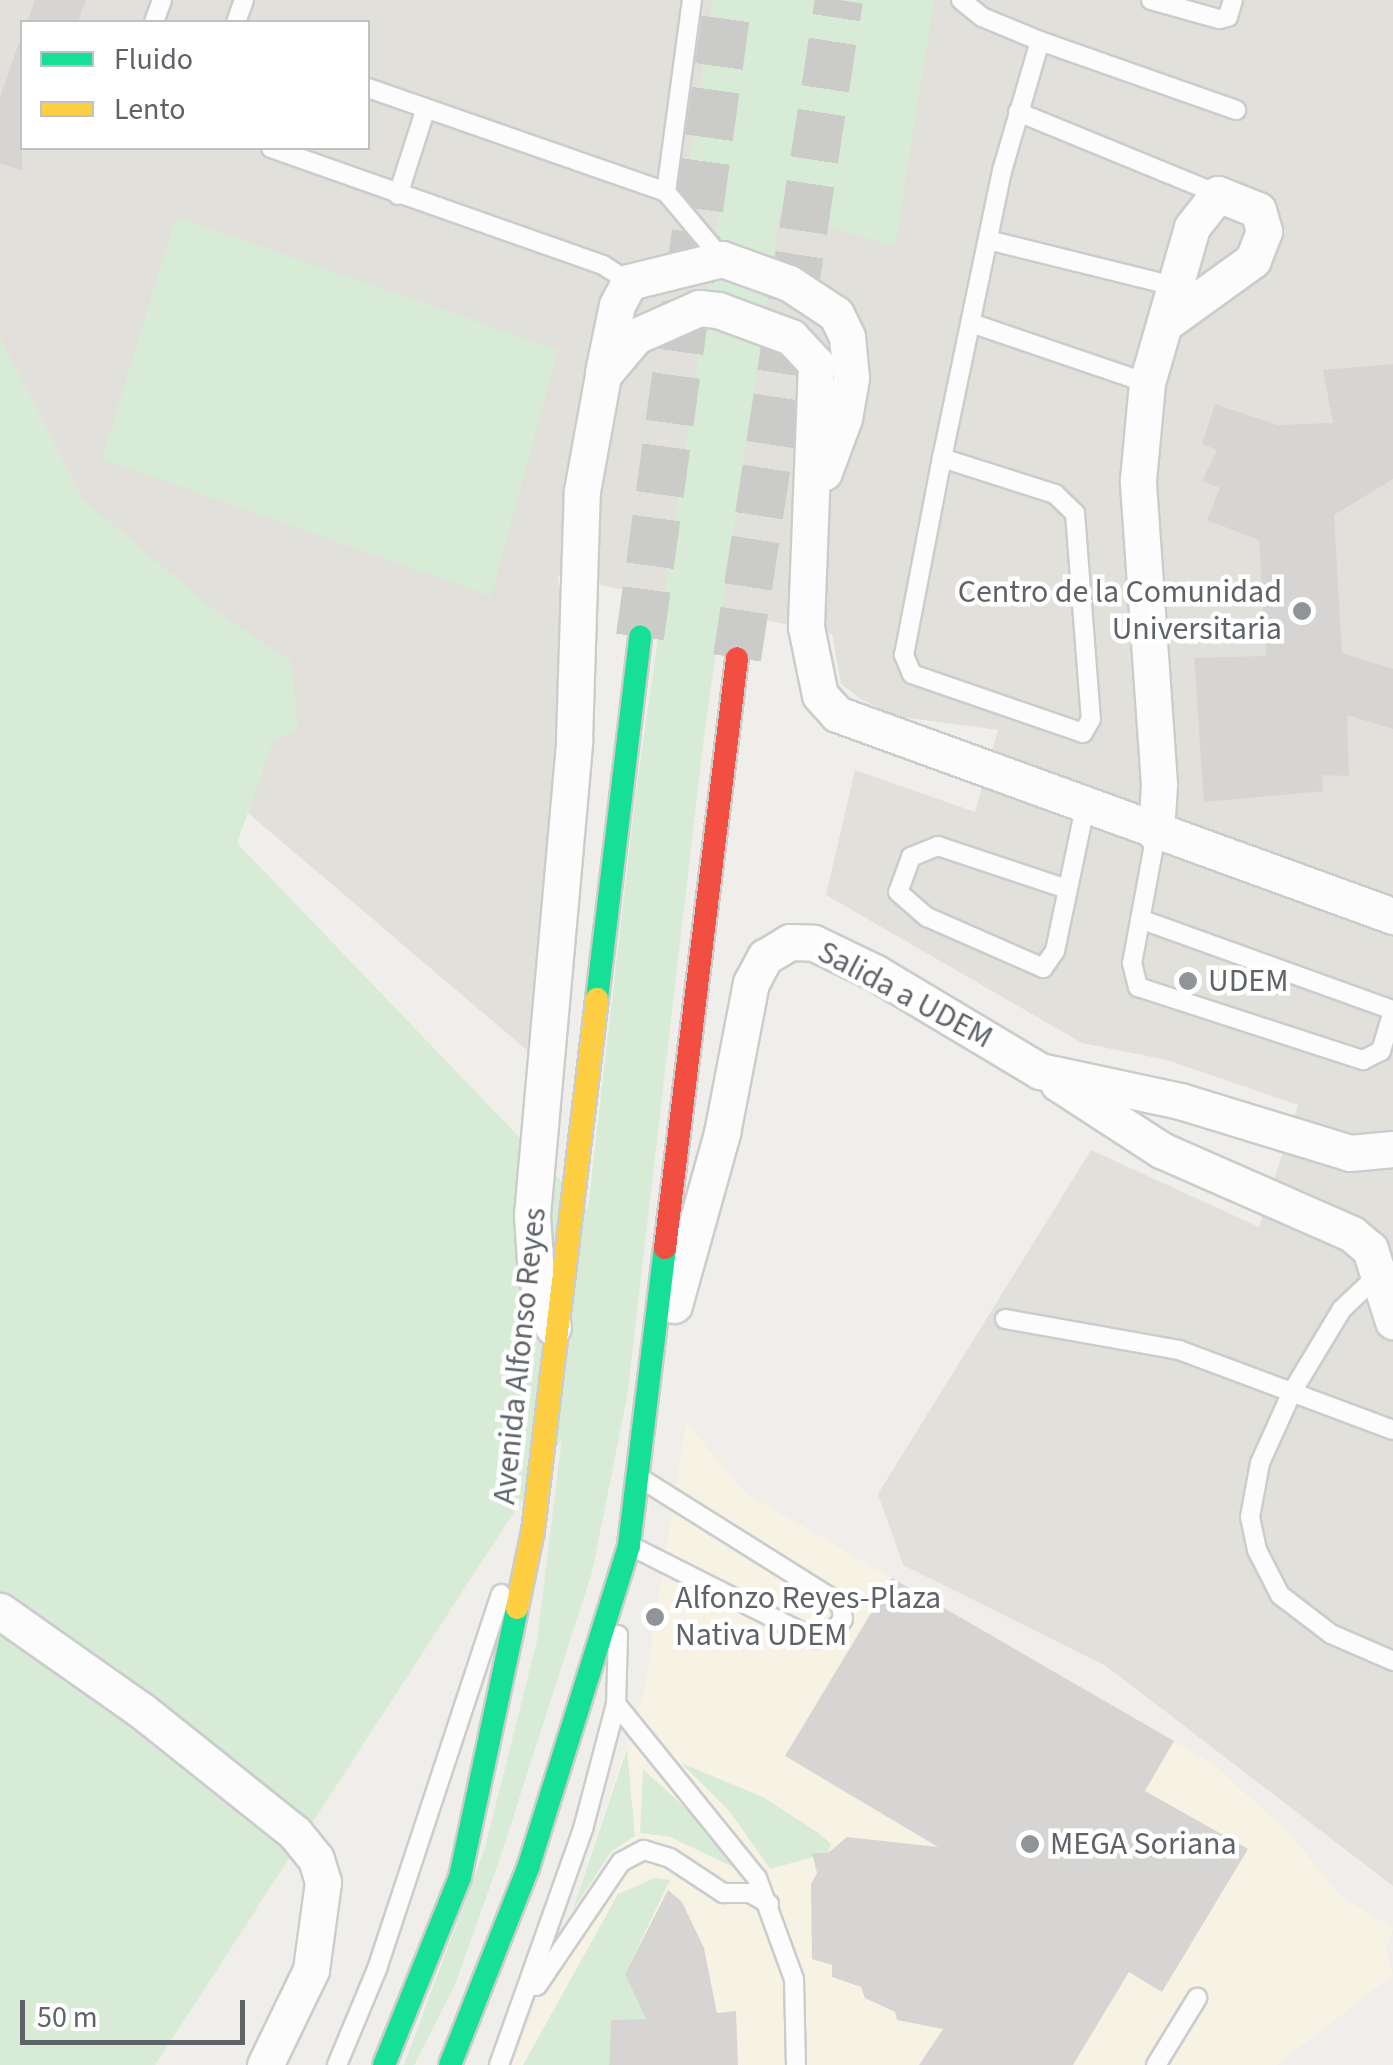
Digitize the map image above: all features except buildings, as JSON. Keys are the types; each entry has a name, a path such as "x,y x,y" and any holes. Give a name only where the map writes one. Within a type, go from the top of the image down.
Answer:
{"main road":[{"name":"Avenida Alfonso Reyes","path":"384,2065 460,1877 533,1532 640,636"},
{"path":"450,2065 529,1865 629,1545 656,1363 737,658"}],"street":[{"path":"1156,834 1158,768 1138,480 1147,384 1192,226 1218,194 1258,210 1261,246 1231,282 1167,322"},
{"path":"556,1336 536,1277 532,1215 576,701 582,491 617,305 629,282 722,260 814,297 836,314 847,337 850,378 835,453 816,486"},
{"path":"603,375 636,336 699,308 791,336 816,364 820,378 816,486 806,628 820,695 861,727 1393,916"},
{"name":"Salida a UDEM","path":"656,1363 722,1133 751,982 779,946 814,943 1040,1071 1180,1101 1350,1153 1393,1149"},
{"path":"1040,1071 1162,1150 1352,1234 1370,1249 1393,1321"},
{"path":"0,1611 142,1710 294,1833 316,1859 323,1882 311,1970 265,2065"}],"lane":[{"path":"666,192 692,0"},
{"path":"961,0 982,17 1040,41 1236,110"},
{"path":"1150,0 1219,19 1228,17 1234,0"},
{"path":"942,458 1054,494 1075,512 1090,720 1083,733 940,685 904,666 942,458 988,240 1018,112 1040,41"},
{"path":"370,89 666,192 722,260"},
{"path":"398,195 426,108"},
{"path":"1018,112 1218,194"},
{"path":"276,150 603,265 629,282"},
{"path":"988,240 1174,286"},
{"path":"971,322 1147,384"},
{"path":"1064,888 938,846 911,856 898,892 927,917 1044,968 1055,951 1064,888 1086,808"},
{"path":"1140,919 1393,1011 1381,1051 1363,1060 1150,996 1134,978 1140,919 1156,834"},
{"path":"1378,1276 1342,1310 1292,1392 1260,1462 1250,1517 1256,1550 1280,1595 1332,1634 1393,1662"},
{"path":"1006,1319 1139,1339 1393,1430"},
{"path":"629,1545 815,1639 829,1637 844,1618 841,1604 640,1478"},
{"path":"337,2065 377,1969 488,1622 533,1532"},
{"path":"498,2065 526,2004 616,1704 617,1593"},
{"path":"616,1704 727,1835 769,1904 794,1980 796,2065"},
{"path":"526,2004 621,1862 644,1850 670,1858 722,1893 750,1893 769,1904"},
{"path":"1156,2065 1197,1998"}],"shaded area":[{"name":"UDEM","path":"0,0 1393,0 1393,1886 1106,1666 903,1565 878,1494 1091,1150 1259,1227 1298,1105 1167,1060 1082,1043 826,895 855,770 975,812 998,730 894,716 861,699 841,684 832,634 558,576 567,698 529,1052 248,813 291,662 214,611 82,499 0,338"},
{"path":"686,1422 745,1493 1213,1764 1291,1835 1341,1897 1393,1928 1386,1951 1393,1975 1277,2065 512,2065 572,1912 644,1691"}],"green space":[{"path":"712,0 934,0 895,247 780,211 705,728 627,1397 592,1572 500,1858 455,1985 414,2065 404,2065 485,1848 537,1641 562,1438 155,2065 0,2065 0,338 82,499 214,610 291,662 298,728 273,742 237,843 588,1209 637,784 722,193 687,181"},
{"path":"176,217 558,350 491,596 102,459"},
{"path":"627,1749 635,1836 611,1852 572,1912"},
{"path":"681,1763 763,1797 831,1844 828,1853 770,1869 731,1813"},
{"path":"643,1769 712,1833 733,1867 670,1837 640,1833"},
{"path":"655,1878 670,1880 625,1974 657,2019 611,2020 609,2065 523,2065 618,1894"}],"tunnel":[{"path":"640,637 728,0"},
{"path":"737,658 839,0"}],"traffic: fast":[{"path":"597,999 640,637"},
{"path":"450,2065 529,1865 629,1545 665,1248"},
{"path":"384,2065 460,1877 517,1608"}],"traffic: slow":[{"path":"517,1608 533,1531 597,999"}],"traffic: jam":[{"path":"665,1248 737,658"}],"place":[{"name":"Centro de la Comunidad Universitaria","path":"1302,611"},
{"name":"UDEM","path":"1188,981"},
{"name":"Alfonzo Reyes-Plaza Nativa UDEM","path":"655,1617"},
{"name":"MEGA Soriana","path":"1030,1844"}]}
